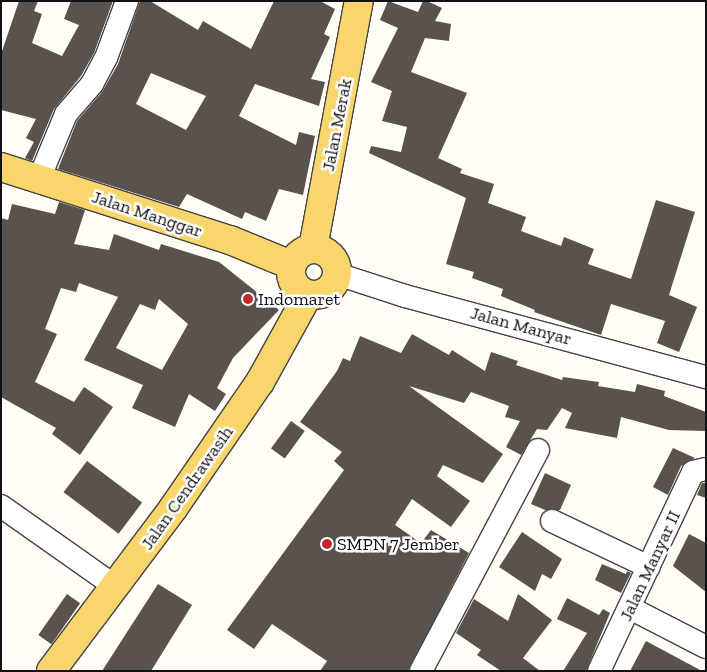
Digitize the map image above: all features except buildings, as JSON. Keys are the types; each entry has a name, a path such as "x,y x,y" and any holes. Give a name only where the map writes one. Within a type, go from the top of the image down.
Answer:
{"main road":[{"name":"Jalan Merak","path":"313,248 359,1"},
{"name":"Jalan Manggar","path":"1,167 230,240 291,265"},
{"path":"313,248 328,253 333,259 337,274 328,291 308,295 295,287 291,265 300,253 313,248"},
{"name":"Jalan Cendrawasih","path":"50,671 116,587 260,382 308,295"}],"street":[{"path":"39,179 66,114 92,84 106,58 127,1"},
{"name":"Jalan Manyar","path":"337,274 405,296 706,377"},
{"path":"421,671 538,450"},
{"name":"Jalan Manyar II","path":"599,671 694,472 706,468"},
{"path":"1,506 116,587"},
{"path":"552,521 649,567"},
{"path":"630,608 706,647"}],"place":[{"name":"Indomaret","path":"248,299"},
{"name":"SMPN 7 Jember","path":"327,544"}]}
